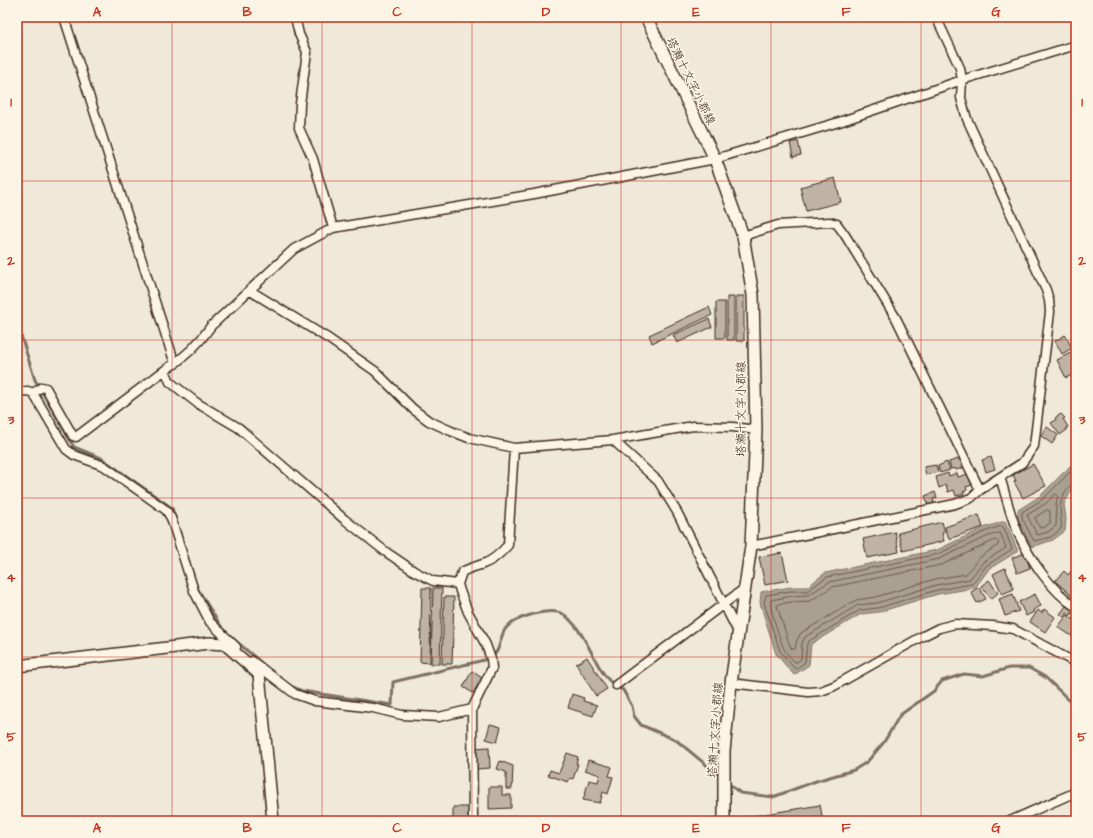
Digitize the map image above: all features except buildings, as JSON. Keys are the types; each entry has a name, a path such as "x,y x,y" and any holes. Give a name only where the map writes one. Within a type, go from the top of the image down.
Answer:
{"main road":[{"name":"塔瀬十文字小郡線","path":"646,17 715,159 743,236 753,295 756,430 751,546 731,682 724,751 724,821"},
{"path":"17,666 209,643 225,644 242,656 259,674 273,821"}],"street":[{"path":"64,17 175,364"},
{"path":"295,17 299,34 307,52 300,104 299,128 313,160 333,228"},
{"path":"751,546 955,504 971,498 980,490 1022,463 1034,446 1050,312 1049,300 1046,290 967,119 961,98 962,80 960,68 936,17"},
{"path":"33,393 42,386 46,388 73,436 76,437 175,364 203,339 211,326 294,249 333,228 534,194 715,159 839,122 962,80 1076,45"},
{"path":"743,236 778,225 830,222 837,224 846,235 896,318 980,490"},
{"path":"249,290 329,339 375,371 413,409 429,421 469,438 514,448 614,440 693,426 733,427 756,430"},
{"path":"165,370 170,382 197,403 239,428 344,519 386,552 414,571 433,581 458,584"},
{"path":"17,392 28,391 33,393 66,449 74,455 104,466 166,510 171,518 194,591 210,622 242,656 295,694 315,701 373,708 402,715 439,717 472,709"},
{"path":"614,440 658,480 677,512 738,632"},
{"path":"473,821 472,709 492,668 491,659 486,645 468,612 458,584 462,572 469,568 484,564 502,552 508,545 514,448"},
{"path":"1000,477 1018,533 1043,575 1069,602 1076,607"},
{"path":"616,685 745,588"},
{"path":"1069,602 1076,597"},
{"path":"731,682 808,692 821,691 834,686 923,636 939,628 955,624 993,626 1013,629 1076,663"},
{"path":"1010,821 1076,792"}],"water":[{"path":"1076,460 1076,486 1064,504 1066,518 1065,531 1053,540 1032,547 1018,519 1018,510 1040,496"},
{"path":"1005,521 1018,551 989,569 975,588 938,594 879,612 861,614 811,644 809,665 794,675 776,654 760,603 761,592 791,587 807,587 825,573 937,550 983,528"}],"waterway":[{"path":"17,323 35,380 74,447 101,458 172,508 197,588 222,628"},
{"path":"288,685 302,691 392,705 393,682 484,660 495,654 501,637 510,624 533,614 542,612 557,612 566,616 579,630 607,678 614,685 623,690 632,706 634,716 641,725 676,740 721,777"},
{"path":"230,636 265,666"},
{"path":"727,782 740,793 773,797 816,781 854,770 867,762 884,742 900,715 934,691 942,681 964,674 983,676 1009,668 1029,668 1045,677 1069,700 1076,704"}]}
